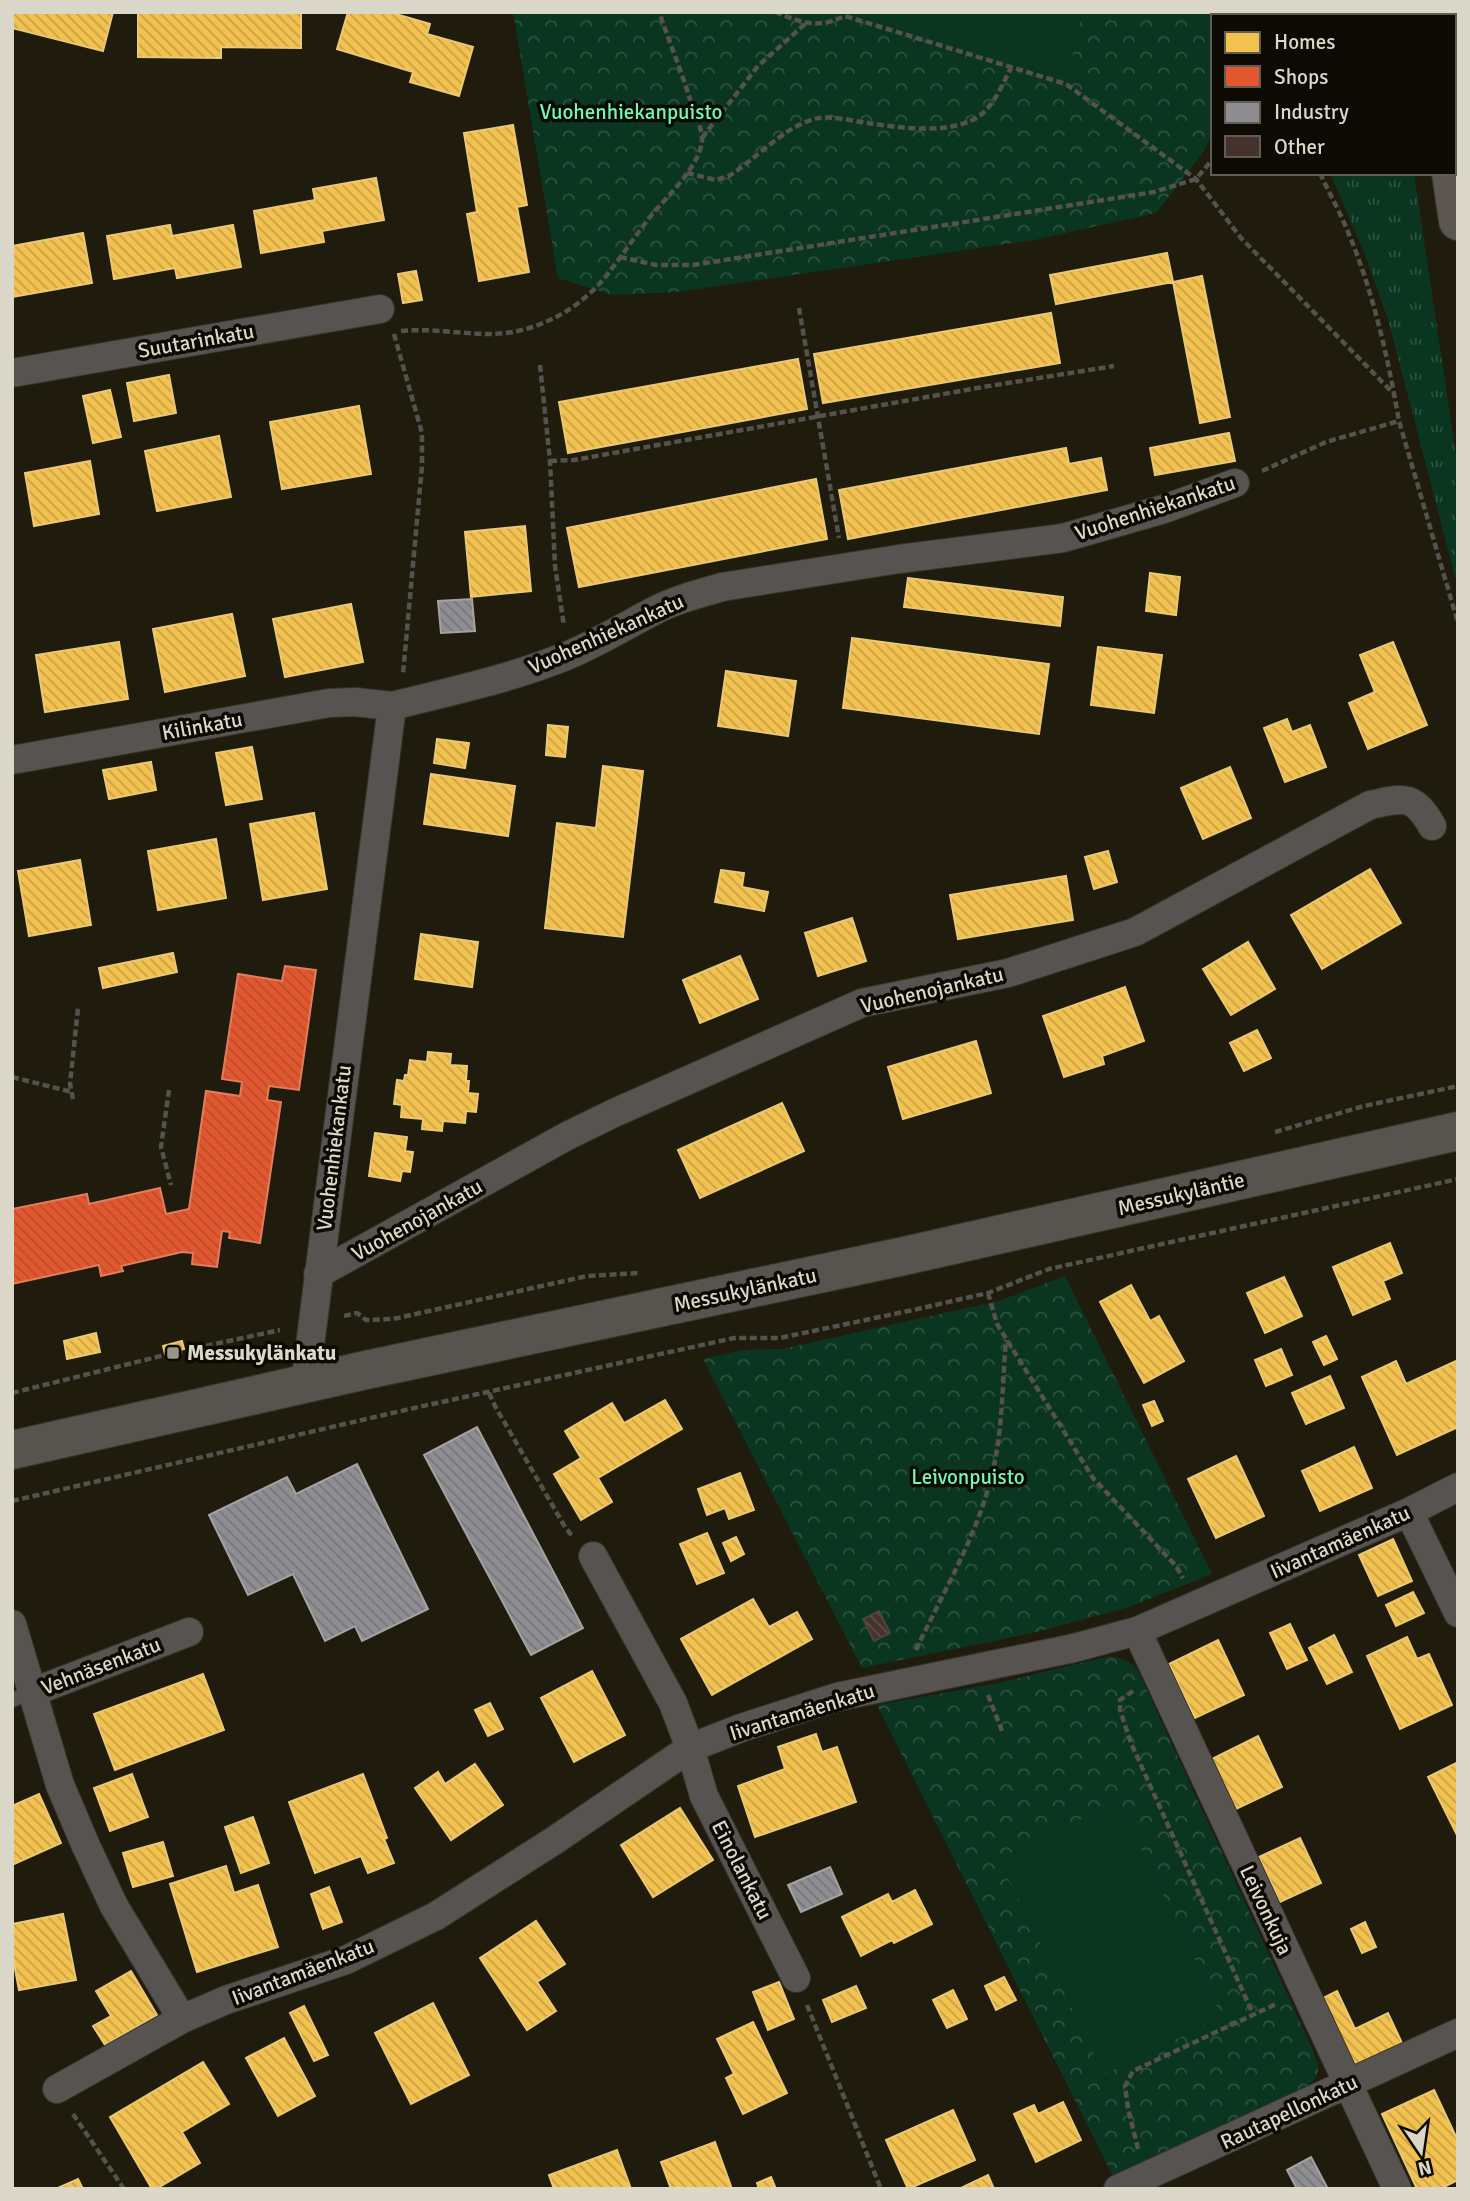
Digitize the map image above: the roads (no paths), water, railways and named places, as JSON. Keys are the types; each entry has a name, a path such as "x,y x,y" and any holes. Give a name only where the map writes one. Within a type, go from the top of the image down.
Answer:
{"highway":[{"path":"1451,175 1458,221"}],"main road":[{"name":"Messukyläntie","path":"904,1256 1458,1131"},
{"name":"Messukylänkatu","path":"12,1450 305,1384 904,1256"}],"street":[{"name":"Suutarinkatu","path":"12,373 387,320"},
{"name":"Vuohenhiekankatu","path":"305,1384 392,706 510,676 568,656 654,611 722,587 899,559 1063,538 1164,509 1236,483"},
{"name":"Kilinkatu","path":"12,760 329,703 355,702 392,706"},
{"name":"Vuohenojankatu","path":"318,1274 579,1130 862,1003 1009,973 1135,932 1370,805 1403,799 1422,808 1432,826"},
{"name":"Iivantamäenkatu","path":"57,2089 181,2019 226,2000 346,1960 436,1916 555,1840 690,1748 741,1728 837,1697 1074,1648 1137,1631 1409,1512 1458,1487"},
{"path":"1409,1512 1458,1613"},
{"name":"Einolankatu","path":"593,1556 673,1703 704,1796 796,1978"},
{"path":"12,1624 23,1696 60,1785 114,1906 181,2019"},
{"name":"Leivonkuja","path":"1137,1631 1397,2189"},
{"name":"Vehnäsenkatu","path":"23,1696 189,1632"},
{"name":"Rautapellonkatu","path":"1118,2189 1458,2033"}],"place":[{"name":"Messukylänkatu","path":"173,1353"}],"park label":[{"name":"Vuohenhiekanpuisto","path":"631,112"},
{"name":"Leivonpuisto","path":"968,1477"}]}
